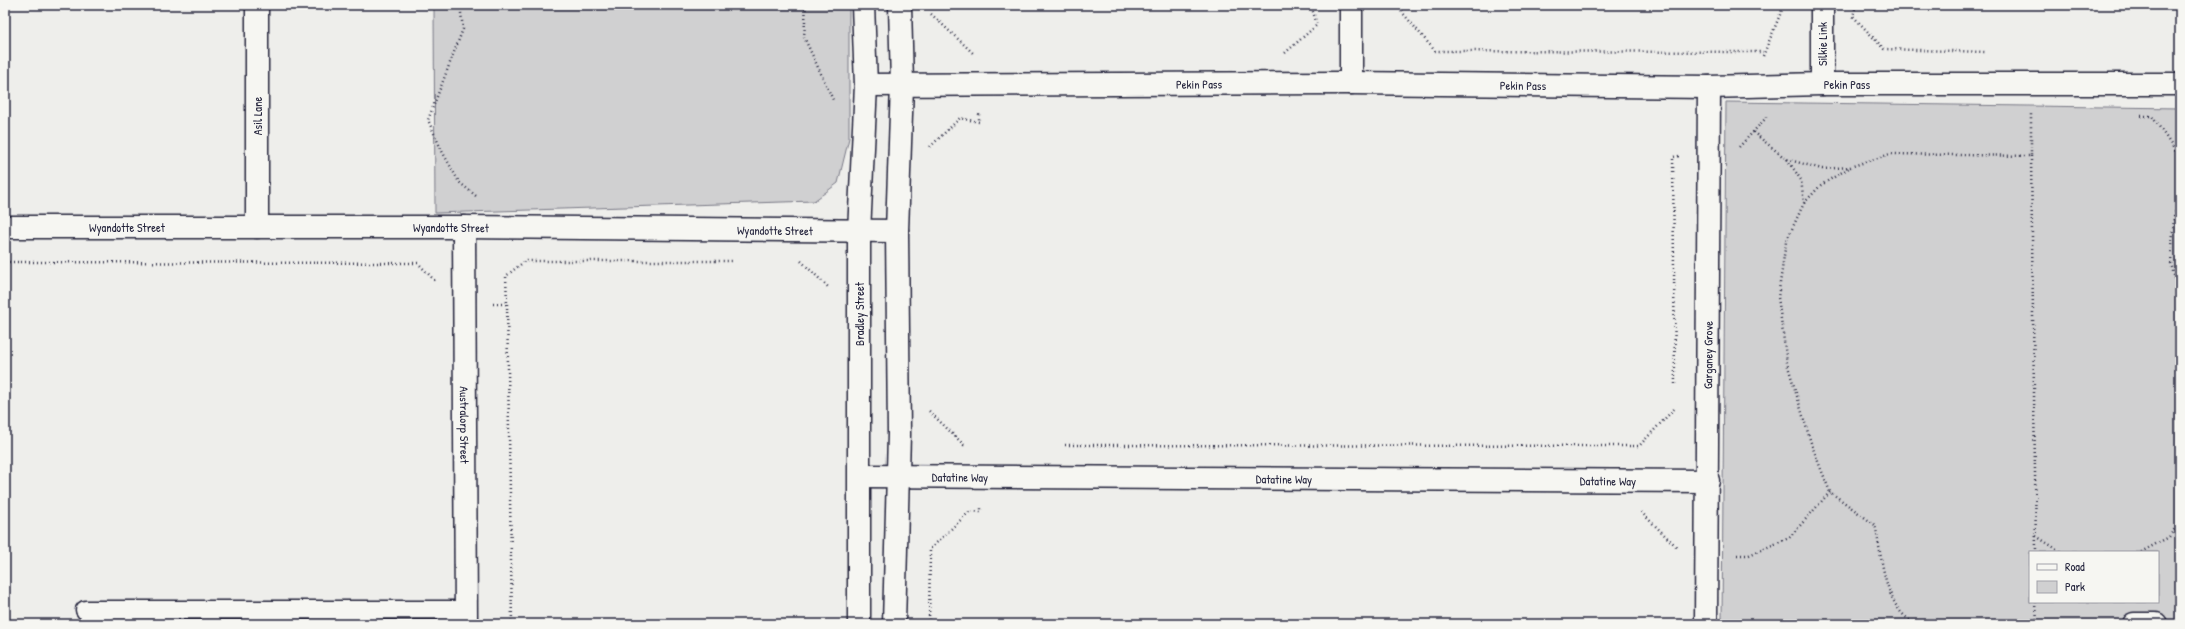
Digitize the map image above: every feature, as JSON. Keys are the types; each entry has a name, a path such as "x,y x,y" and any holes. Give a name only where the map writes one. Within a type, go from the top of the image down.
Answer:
{"street":[{"name":"Asil Lane","path":"257,5 257,227"},
{"name":"Bradley Street","path":"859,624 859,232 866,85 863,5"},
{"path":"894,624 898,477 897,231 902,85 900,5"},
{"path":"1351,5 1351,83"},
{"name":"Silkie Link","path":"1822,5 1822,84"},
{"name":"Pekin Pass","path":"866,85 1351,83 1709,87 1822,84 2180,84"},
{"name":"Garganey Grove","path":"1706,624 1708,481 1709,87"},
{"name":"Wyandotte Street","path":"5,227 897,231"},
{"name":"Australorp Street","path":"464,228 466,616"},
{"name":"Datatine Way","path":"860,476 982,478 1708,481"},
{"path":"2134,624 2156,624"}],"lane":[{"path":"85,610 466,616"}],"path":[{"path":"460,5 463,29 453,60 428,120 442,151 459,182 482,202"},
{"path":"806,5 804,37 838,108"},
{"path":"1284,54 1317,25 1311,5"},
{"path":"1396,5 1436,51 1762,52 1784,5"},
{"path":"1856,5 1853,16 1884,50 1988,52"},
{"path":"928,149 960,118 979,122 980,84 980,54 973,54 929,12"},
{"path":"2031,83 2036,551"},
{"path":"2137,116 2152,116 2180,158"},
{"path":"1753,132 1786,159 1801,180 1804,203"},
{"path":"1918,624 1908,621 1891,598 1875,525 1830,492 1812,446 1787,363 1778,297 1786,242 1804,203 1821,185 1850,168 1890,154 2031,156"},
{"path":"1675,386 1673,157 1685,156"},
{"path":"1786,159 1822,169 1850,168"},
{"path":"2180,196 2174,216 2171,263 2180,300"},
{"path":"795,261 801,260 831,290"},
{"path":"512,624 506,276 525,261 740,261"},
{"path":"5,262 418,263 437,283"},
{"path":"464,303 507,304"},
{"path":"1063,445 1639,446 1676,409 1676,401"},
{"path":"898,410 927,409 964,445 970,445"},
{"path":"929,624 930,549 970,511 981,512 982,478"},
{"path":"1707,553 1748,555 1789,538 1830,492"},
{"path":"2143,551 2169,537 2180,522"},
{"path":"2036,536 2059,551"},
{"path":"2036,603 2036,624"}],"green space":[{"path":"434,5 849,5 849,138 838,183 814,201 435,213"},
{"path":"1726,102 2180,108 2180,624 1722,624"}]}
